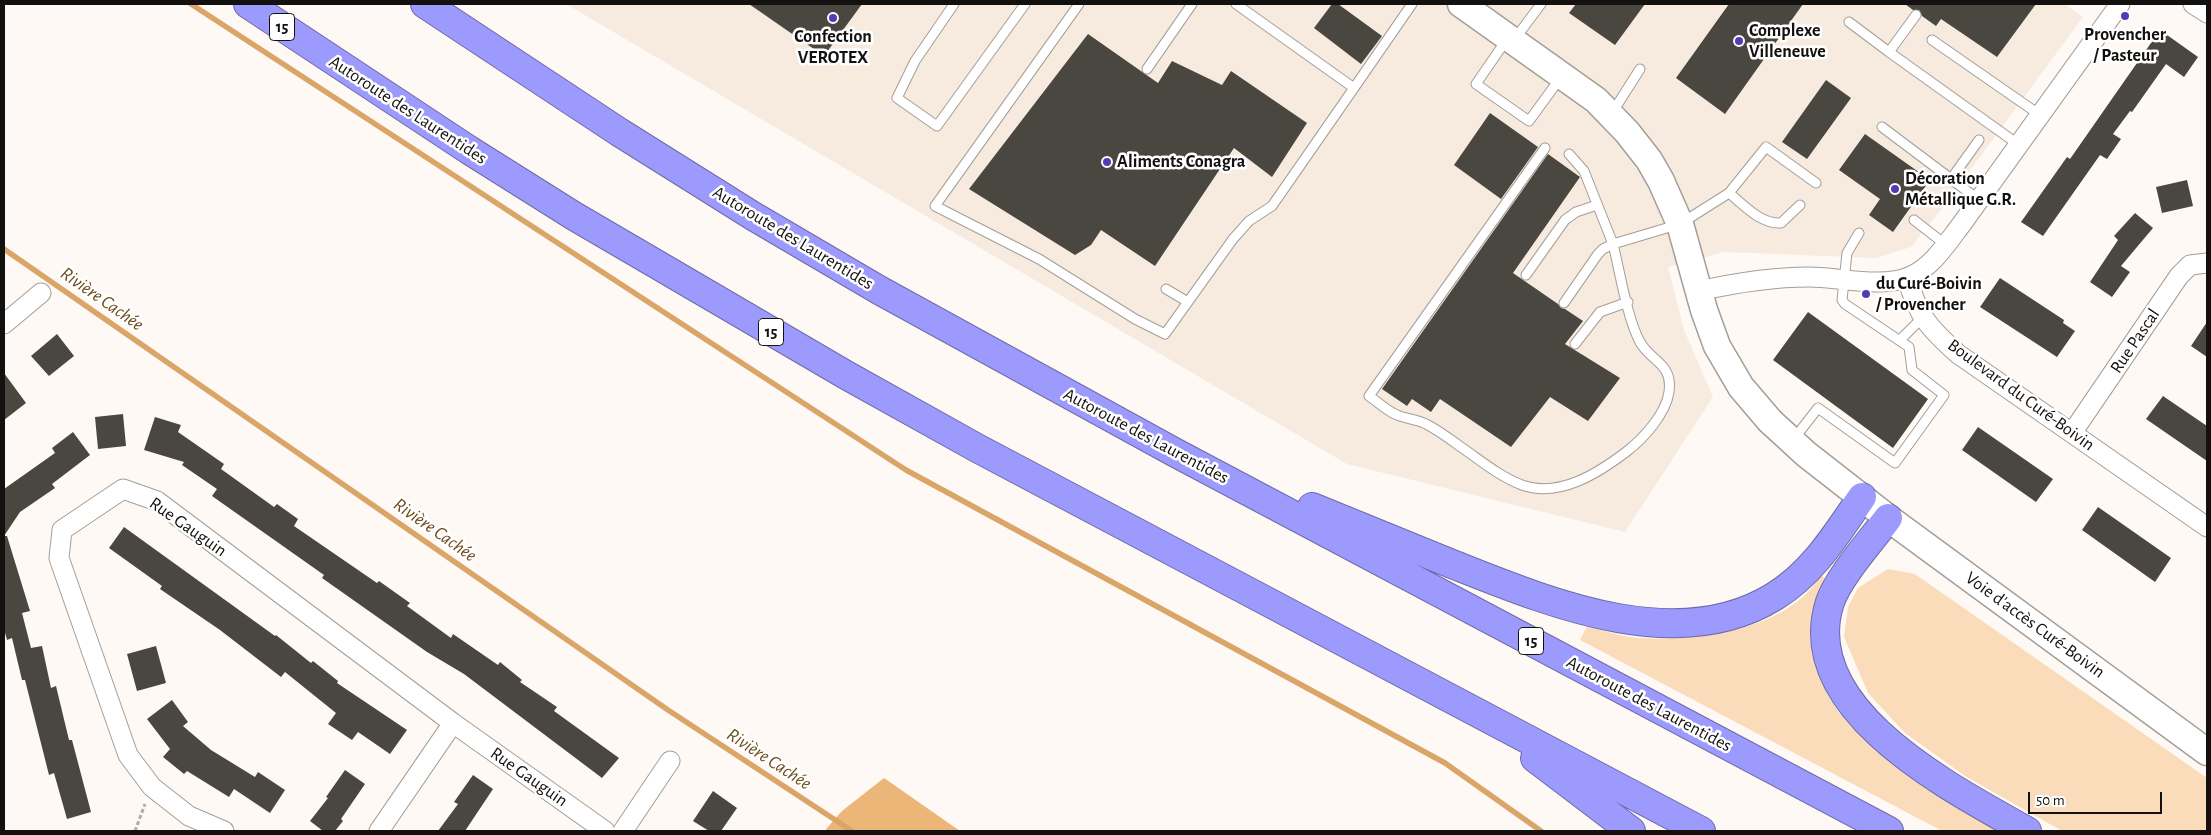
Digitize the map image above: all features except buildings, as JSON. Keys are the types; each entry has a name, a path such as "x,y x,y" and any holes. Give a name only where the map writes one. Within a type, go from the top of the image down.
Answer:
{"highway":[{"name":"Autoroute des Laurentides","path":"248,4 469,150 590,226 744,317 977,448 1701,831"},
{"name":"Autoroute des Laurentides","path":"424,4 578,106 753,216 949,329 1174,452 1889,831"},
{"path":"1174,452 1521,591 1588,612 1629,621 1654,623 1676,623 1722,617 1759,606 1802,576 1817,561 1862,497"},
{"path":"1888,518 1850,568 1830,601 1827,616 1826,644 1834,674 1862,716 1899,751 1952,787 2028,831"},
{"path":"1470,709 1631,831"}],"street":[{"name":"Voie d'accès Curé-Boivin","path":"1461,4 1563,75 1611,113 1649,160 1661,181 1680,224 1712,333 1734,377 1770,421 1792,442 1888,518 2207,752"},
{"path":"1699,291 1767,280 1809,277 1885,283 1907,278 1925,267 1946,244 1979,200 2120,4"},
{"path":"2193,4 2207,13"},
{"name":"Rue Pascal","path":"2072,433 2179,276 2190,265 2207,263"},
{"name":"Boulevard du Curé-Boivin","path":"1907,278 1922,318 1958,354 2207,527"},
{"path":"4,324 41,293"},
{"name":"Rue Gauguin","path":"224,831 189,816 152,787 128,755 59,558 62,530 123,489 157,501 454,724 605,831"},
{"path":"379,831 454,724"},
{"path":"623,831 670,761"}],"lane":[{"path":"954,4 915,61 897,98 937,126 1025,4"},
{"path":"1079,4 935,206 1039,259 1135,320 1165,334 1238,233 1249,221 1272,206 1412,4"},
{"path":"1147,69 1192,4"},
{"path":"1236,4 1354,88"},
{"path":"1541,4 1476,84 1529,121 1563,75"},
{"path":"1889,52 1916,15"},
{"path":"1849,22 2019,144"},
{"path":"1932,40 2040,115"},
{"path":"1611,113 1640,69"},
{"path":"1882,127 1979,200"},
{"path":"1951,179 1979,140"},
{"path":"1564,303 1603,249 1613,244 1680,224 1729,193 1766,147 1816,183"},
{"path":"1545,148 1369,396 1397,415 1426,423 1496,470 1522,485 1552,489 1569,485 1616,460 1630,449 1658,417 1666,403 1669,391 1668,377 1661,362 1641,345 1635,333 1613,244 1584,171 1569,154"},
{"path":"1729,193 1763,220 1772,224 1781,223 1800,205"},
{"path":"1526,275 1564,220 1576,212 1598,205"},
{"path":"1914,220 1946,244"},
{"path":"1792,442 1818,408 1895,463 1944,395 1912,370 1909,347 1845,304 1842,300 1847,253 1859,233"},
{"path":"1166,289 1188,302"},
{"path":"1575,344 1600,312 1628,302"},
{"path":"1900,340 1922,318"}],"path":[{"path":"135,831 152,787"}],"shaded area":[{"path":"566,4 2065,4 2083,17 1943,207 1911,247 1876,258 1724,252 1668,267 1684,330 1713,397 1625,532 1347,464"},
{"path":"1888,569 1915,574 2207,778 2207,831 2062,831 1965,776 1905,733 1868,693 1844,637 1848,607 1858,588"},
{"path":"1821,575 1826,580 1817,600 1812,620 1811,640 1821,680 1830,699 1857,732 1891,760 2002,831 1942,831 1580,640 1587,626 1619,635 1639,638 1688,637 1740,629 1787,609 1806,594"},
{"path":"884,778 960,831 828,831 826,829 842,811"}],"waterway":[{"path":"191,4 906,470 1445,763 1541,831"},
{"name":"Rivière Cachée","path":"4,249 668,710 852,831"}],"place":[{"name":"Provencher / Pasteur","path":"2125,16"},
{"name":"Confection VEROTEX","path":"833,18"},
{"name":"Complexe Villeneuve","path":"1739,41"},
{"name":"Aliments Conagra","path":"1107,162"},
{"name":"Décoration Métallique G.R.","path":"1895,189"},
{"name":"du Curé-Boivin / Provencher","path":"1866,294"}]}
